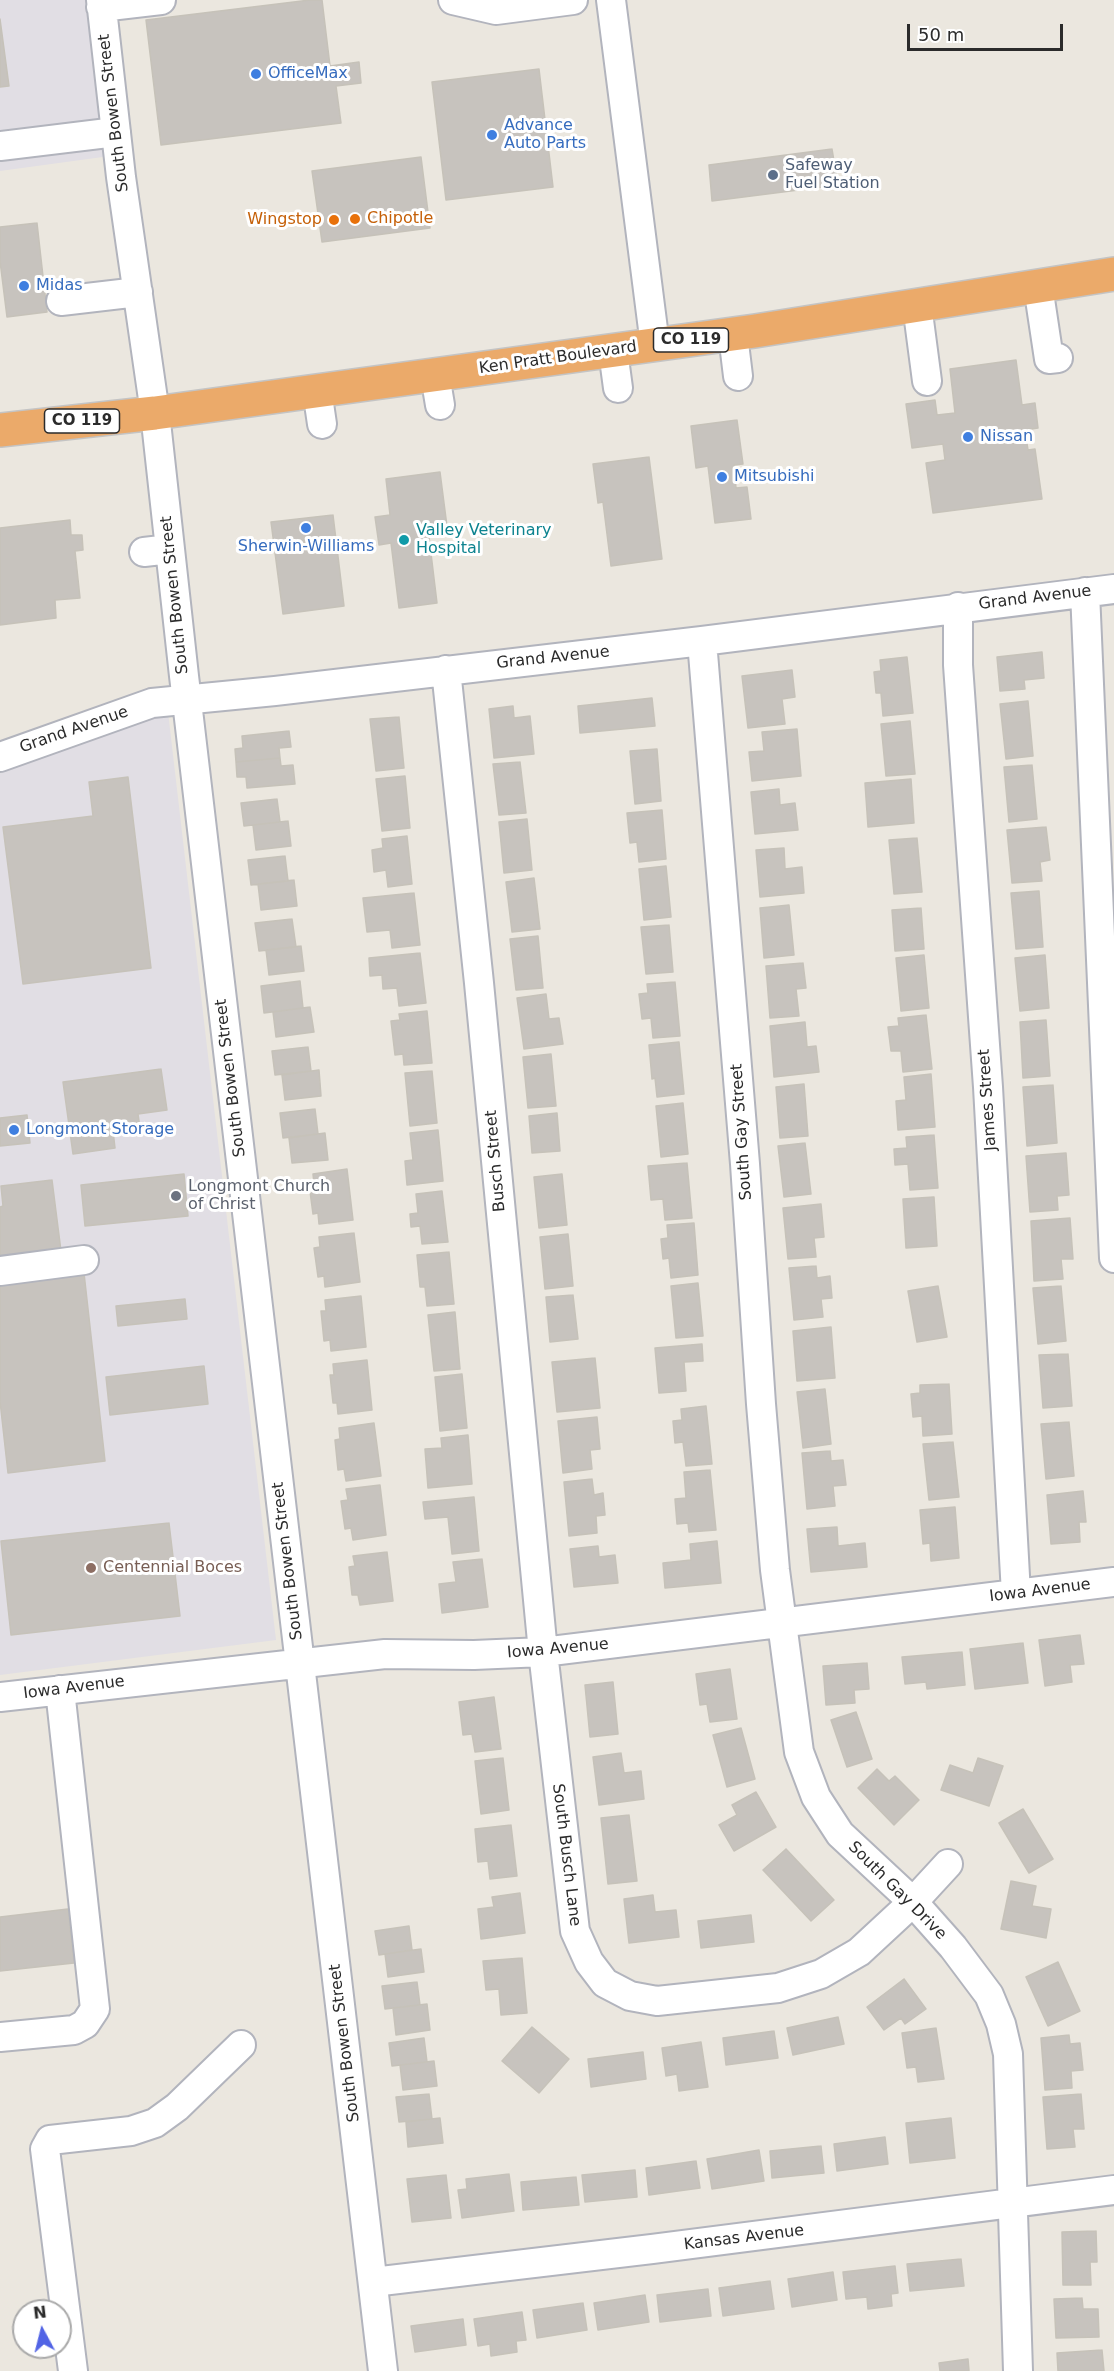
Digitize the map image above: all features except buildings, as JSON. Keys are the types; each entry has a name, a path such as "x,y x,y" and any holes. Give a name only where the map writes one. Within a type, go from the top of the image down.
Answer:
{"highway":[{"name":"Ken Pratt Boulevard","path":"0,430 155,413 317,390 438,390 613,351 1114,274"}],"street":[{"path":"101,3 161,0"},
{"path":"453,0 496,10 573,0"},
{"path":"611,0 655,345"},
{"name":"South Bowen Street","path":"101,3 116,132 155,413 157,550 186,699 383,2371"},
{"path":"0,146 116,132"},
{"path":"1038,286 1049,359 1058,358"},
{"path":"61,302 138,292"},
{"path":"917,305 927,381"},
{"path":"733,334 738,376"},
{"path":"613,351 618,388"},
{"path":"317,390 322,424"},
{"name":"Grand Avenue","path":"0,757 152,703 275,691 702,641 1114,589"},
{"path":"1085,592 1114,1258"},
{"name":"James Street","path":"958,608 958,665 988,1087 1016,1594"},
{"name":"South Gay Street","path":"702,641 744,1152 762,1415 782,1623"},
{"name":"Busch Street","path":"446,670 480,995 543,1652"},
{"path":"0,1271 84,1260"},
{"name":"Iowa Avenue","path":"0,1697 385,1654 474,1655 543,1652 1114,1581"},
{"name":"South Gay Drive","path":"782,1623 799,1752 816,1797 840,1834 913,1902 953,1947 989,1995 1001,2024 1008,2054 1018,2371"},
{"name":"South Busch Lane","path":"543,1652 575,1931 589,1962 605,1983 630,1996 657,2001 778,1988 821,1974 859,1952 913,1902 948,1864"},
{"path":"0,2037 74,2030 85,2024 95,2009 60,1690"},
{"path":"73,2371 45,2150 50,2140 131,2131 155,2123 177,2107 241,2045"},
{"name":"Kansas Avenue","path":"373,2282 676,2247 1114,2190"}],"shaded area":[{"path":"0,0 91,0 110,156 0,171"},
{"path":"168,712 276,1640 0,1675 0,773 154,714"}],"place":[{"name":"OfficeMax","path":"256,74"},
{"name":"Advance Auto Parts","path":"492,135"},
{"name":"Safeway Fuel Station","path":"773,175"},
{"name":"Chipotle","path":"355,219"},
{"name":"Wingstop","path":"334,220"},
{"name":"Midas","path":"24,286"},
{"name":"Nissan","path":"968,437"},
{"name":"Mitsubishi","path":"722,477"},
{"name":"Sherwin-Williams","path":"306,528"},
{"name":"Valley Veterinary Hospital","path":"404,540"},
{"name":"Longmont Storage","path":"14,1130"},
{"name":"Longmont Church of Christ","path":"176,1196"},
{"name":"Centennial Boces","path":"91,1568"}]}
